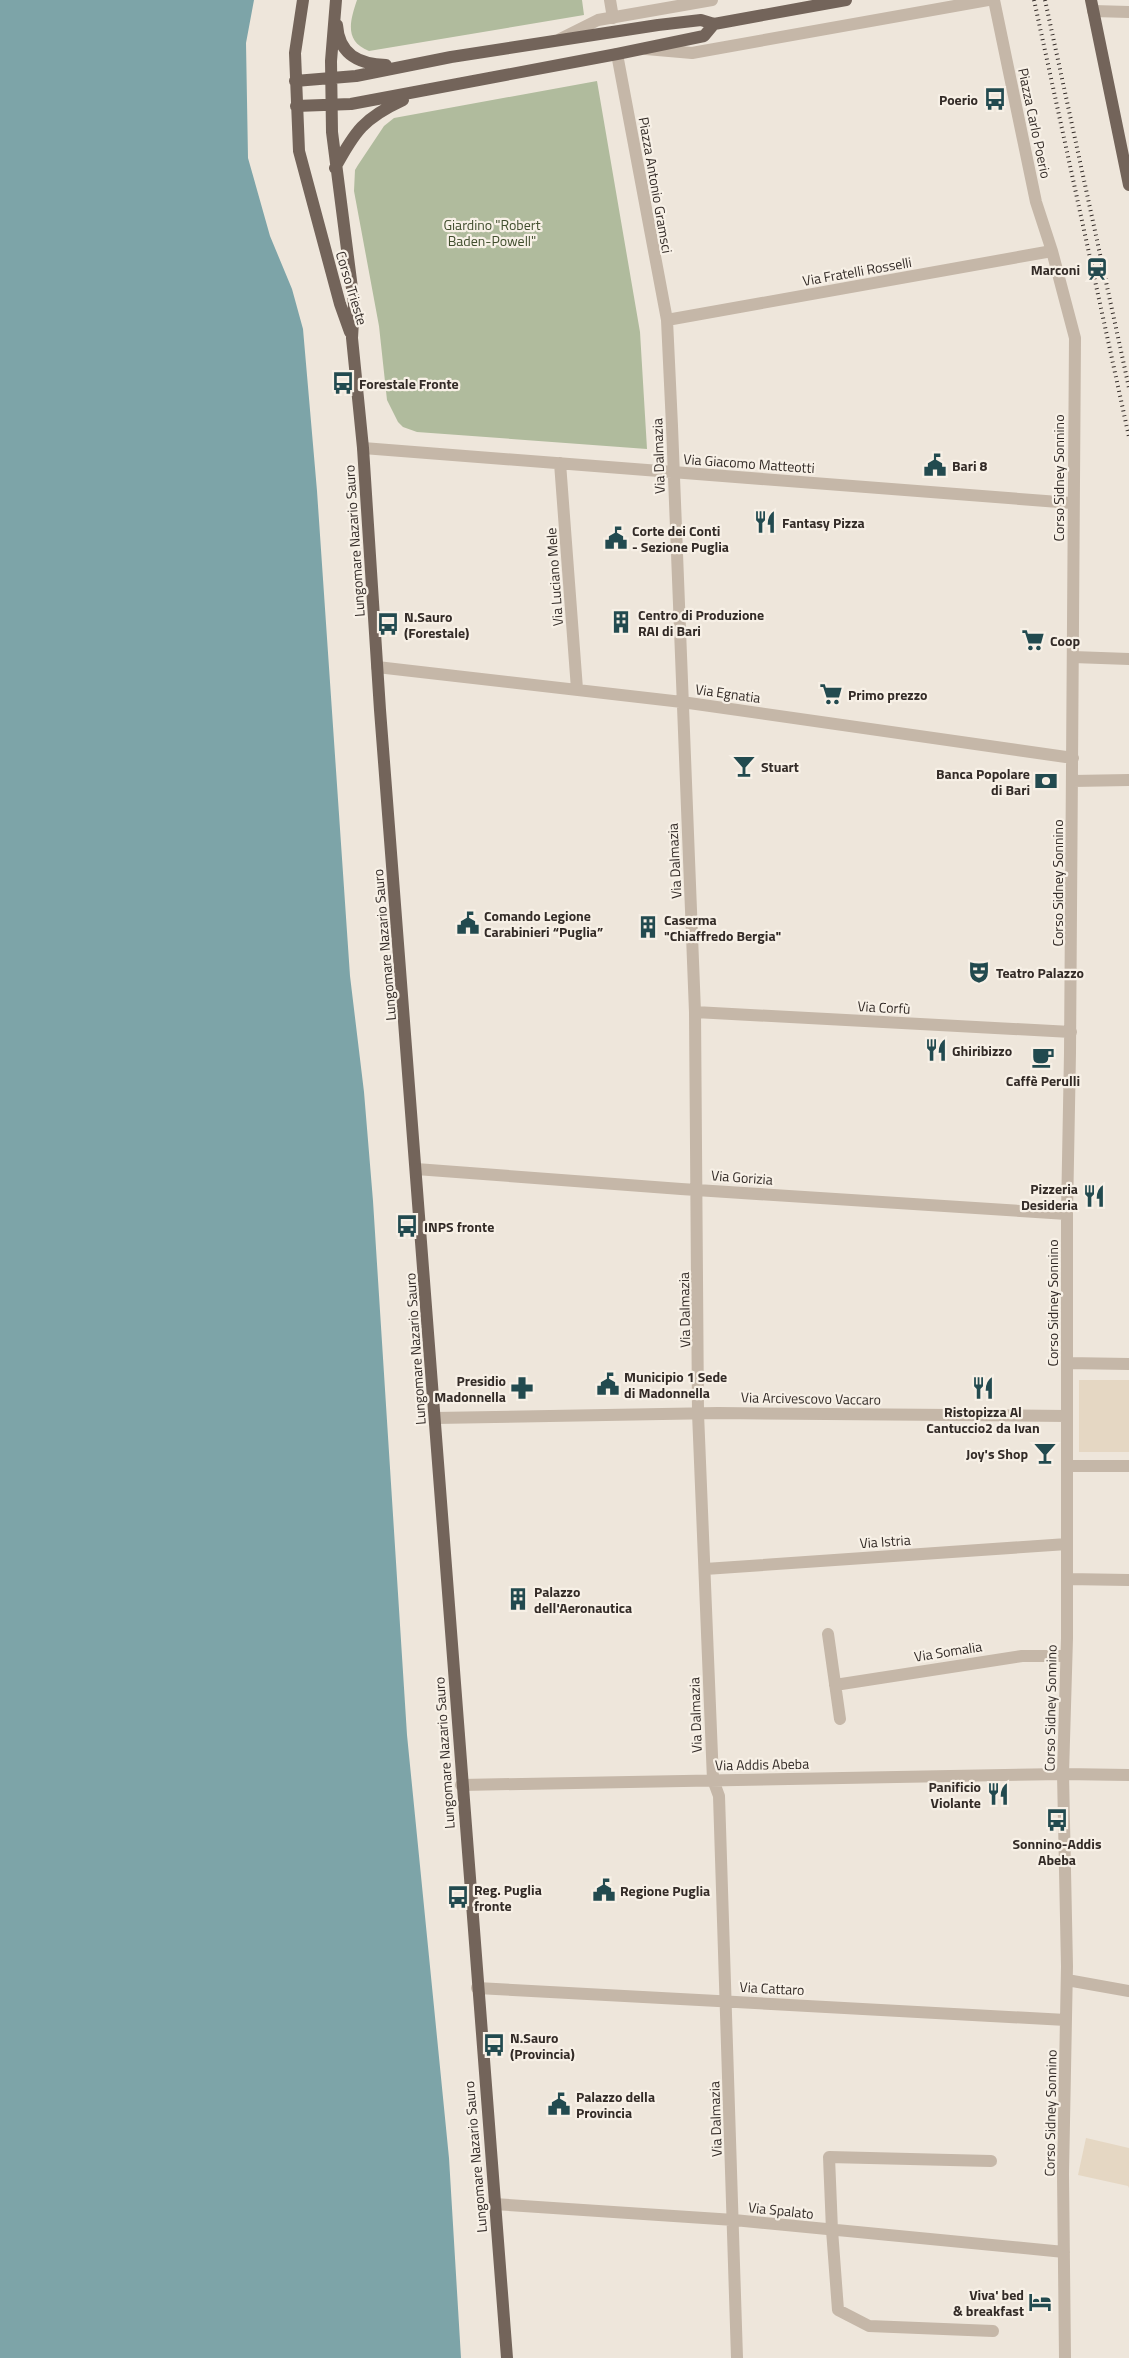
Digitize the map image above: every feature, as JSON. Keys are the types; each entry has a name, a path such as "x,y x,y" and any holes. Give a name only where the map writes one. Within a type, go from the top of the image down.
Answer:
{"main road":[{"name":"Corso Trieste","path":"304,0 294,53 299,150 337,294 352,338"},
{"name":"Corso Trieste","path":"336,0 330,104 335,168 354,304 352,338"},
{"path":"336,0 338,32 345,49 363,63 401,66"},
{"path":"295,81 356,76 401,66 701,20 714,24 846,0"},
{"path":"1092,5 1129,185"},
{"path":"296,106 351,104 617,54 704,36 714,24"},
{"path":"335,168 362,124 384,108 420,92"},
{"name":"Lungomare Nazario Sauro","path":"352,338 363,448 377,667 435,1418 461,1785 507,2358"}],"street":[{"path":"610,0 613,18"},
{"path":"557,41 598,20 712,0"},
{"path":"641,49 692,53 988,0"},
{"name":"Piazza Carlo Poerio","path":"994,0 1036,202 1052,251"},
{"path":"1092,5 1129,12"},
{"name":"Piazza Antonio Gramsci","path":"617,54 667,320"},
{"name":"Via Fratelli Rosselli","path":"667,320 1052,251"},
{"name":"Corso Sidney Sonnino","path":"1052,251 1075,338 1072,503 1071,1032 1067,1214 1067,1579 1063,1774 1067,1980 1064,2252 1065,2358"},
{"name":"Via Dalmazia","path":"667,320 696,1012 698,1413 713,1780 719,1796 737,2358"},
{"name":"Via Giacomo Matteotti","path":"363,448 1072,503"},
{"name":"Via Luciano Mele","path":"560,463 578,689"},
{"path":"1073,657 1129,659"},
{"name":"Via Egnatia","path":"377,667 682,702 1073,758"},
{"path":"1072,781 1129,780"},
{"name":"Via Corfù","path":"696,1012 1071,1032"},
{"name":"Via Gorizia","path":"416,1169 698,1190 1067,1214"},
{"path":"1068,1363 1129,1364"},
{"name":"Via Arcivescovo Vaccaro","path":"435,1418 698,1413 1067,1416"},
{"path":"1067,1466 1129,1466"},
{"name":"Via Istria","path":"705,1569 1067,1544"},
{"path":"1067,1579 1129,1580"},
{"path":"828,1634 840,1719"},
{"name":"Via Somalia","path":"835,1685 1013,1657 1066,1656"},
{"name":"Via Addis Abeba","path":"461,1785 1063,1774 1129,1775"},
{"path":"1067,1980 1129,1991"},
{"name":"Via Cattaro","path":"477,1988 1066,2020"},
{"path":"991,2161 829,2156 838,2310 869,2326 993,2331"},
{"name":"Via Spalato","path":"494,2204 734,2220 1064,2252"}],"green space":[{"path":"357,0 582,0 584,15 369,51 361,47 352,36 352,15"},
{"name":"Giardino \"Robert Baden-Powell\"","path":"597,81 640,332 647,449 417,432 403,427 398,422 387,400 379,326 354,191 355,170 384,126 394,118"}],"shaded area":[{"path":"1079,1380 1129,1380 1129,1452 1079,1452"},
{"path":"1086,2138 1129,2148 1129,2188 1128,2186 1078,2175"}],"water":[{"path":"0,0 254,0 246,43 248,158 270,236 292,289 303,329 317,491 350,976 364,1092 373,1201 407,1735 449,2158 461,2358 0,2358"}],"railway":[{"path":"1034,0 1129,437"},
{"path":"1045,0 1129,388"}],"place":[{"name":"Poerio","path":"995,99"},
{"name":"Marconi","path":"1097,269"},
{"name":"Forestale Fronte","path":"343,383"},
{"name":"Bari 8","path":"935,465"},
{"name":"Fantasy Pizza","path":"765,522"},
{"name":"Corte dei Conti - Sezione Puglia","path":"616,538"},
{"name":"Centro di Produzione RAI di Bari","path":"621,622"},
{"name":"N.Sauro (Forestale)","path":"388,624"},
{"name":"Coop","path":"1033,640"},
{"name":"Primo prezzo","path":"831,694"},
{"name":"Stuart","path":"744,766"},
{"name":"Banca Popolare di Bari","path":"1046,781"},
{"name":"Comando Legione Carabinieri “Puglia”","path":"468,923"},
{"name":"Caserma \"Chiaffredo Bergia\"","path":"648,927"},
{"name":"Teatro Palazzo","path":"979,972"},
{"name":"Ghiribizzo","path":"936,1050"},
{"name":"Caffè Perulli","path":"1043,1057"},
{"name":"Pizzeria Desideria","path":"1094,1196"},
{"name":"INPS fronte","path":"407,1226"},
{"name":"Municipio 1 Sede di Madonnella","path":"608,1384"},
{"name":"Presidio Madonnella","path":"522,1388"},
{"name":"Ristopizza Al Cantuccio2 da Ivan","path":"983,1388"},
{"name":"Joy's Shop","path":"1045,1453"},
{"name":"Palazzo dell'Aeronautica","path":"518,1599"},
{"name":"Panificio Violante","path":"998,1794"},
{"name":"Sonnino-Addis Abeba","path":"1057,1820"},
{"name":"Regione Puglia","path":"604,1890"},
{"name":"Reg. Puglia fronte","path":"458,1897"},
{"name":"N.Sauro (Provincia)","path":"494,2045"},
{"name":"Palazzo della Provincia","path":"559,2104"},
{"name":"Viva' bed & breakfast","path":"1040,2302"}]}
